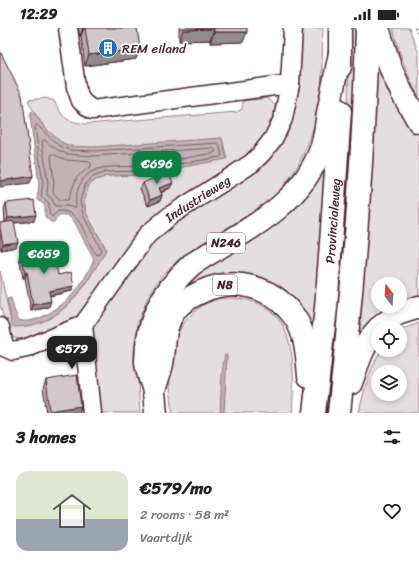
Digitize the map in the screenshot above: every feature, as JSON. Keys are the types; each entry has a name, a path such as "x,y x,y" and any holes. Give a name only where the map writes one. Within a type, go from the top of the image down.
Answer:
{"main road":[{"name":"Provincialeweg","path":"313,413 326,308 336,182 339,124 340,28"},
{"name":"Provincialeweg","path":"340,413 358,206 367,28"},
{"path":"378,28 385,53 396,81 419,122"},
{"name":"N246","path":"154,390 146,363 149,327 163,296 181,274 191,265 269,216 287,201 300,186 311,170 321,149 340,53"},
{"name":"N8","path":"156,413 154,390 162,364 166,330 170,319 178,307 189,297 210,287 230,284 250,286 266,292 280,301 294,316 301,329 306,347 313,413"},
{"path":"388,321 397,314 419,307"},
{"path":"340,413 361,354 371,337"}],"street":[{"path":"68,28 76,87 81,101 92,110 290,84"},
{"name":"Industrieweg","path":"88,318 147,235 171,215 252,163 273,139 283,119 290,84 293,28"},
{"path":"0,327 4,347 13,352 27,348 88,318 92,413"}],"path":[{"path":"416,28 419,37"}],"shaded area":[{"path":"302,28 323,28 321,103 310,139 299,164 282,189 267,203 196,247 178,260 162,275 148,297 138,322 136,349 140,413 97,413 90,329 146,248 163,230 246,178 258,168 299,71"},
{"path":"349,28 360,28 356,103 335,376 328,376 348,105"},
{"path":"393,28 409,28 419,54 419,97 404,64"},
{"path":"375,37 412,123 419,134 419,300 407,309 407,277 371,277 371,313 402,313 392,321 371,321 371,337 356,349"},
{"path":"46,98 54,101 63,116 69,120 85,124 237,112 242,109 243,101 267,98 276,106 273,122 247,159 227,173 171,204 146,225 91,302 78,315 65,323 38,335 20,339 14,338 8,334 0,305 0,271 10,317 14,327 49,318 66,307 85,286 106,249 86,213 84,201 89,185 96,180 107,176 139,175 222,138 100,147 70,146 57,139 45,127 28,100"},
{"path":"328,139 314,346 286,296 173,295 188,278 236,244"},
{"path":"224,298 244,299 260,304 273,313 281,322 290,346 292,360 292,413 173,413 169,369 173,345 181,328 193,313 209,302"},
{"path":"419,323 419,413 359,413 371,370 371,401 407,401 407,365 373,365 377,357 407,357 407,327"}],"water":[{"path":"32,111 46,129 61,142 70,146 93,147 222,138 227,159 139,175 107,176 96,180 89,185 84,201 86,213 106,249 104,254 79,292 69,304 58,313 45,321 31,325 14,327 12,325 7,299 11,298 14,310 19,320 25,321 40,318 62,304 72,295 87,274 94,260 74,221 67,215 59,215 54,222 51,222 45,217 45,205 37,200 39,184 30,116"},
{"path":"225,354 227,355 227,358 224,413 220,413 222,374"}],"building":[{"name":"REM eiland","path":"85,28 137,28 140,49 89,55"},
{"path":"183,28 247,28 247,32 214,32 214,29 183,30"},
{"path":"0,51 22,95 33,176 0,181"},
{"path":"168,172 173,183 159,188 162,195 150,200 143,183"},
{"path":"34,200 36,215 8,218 6,203"},
{"path":"14,221 18,242 3,244 0,223"},
{"path":"45,248 47,258 55,257 58,275 71,272 74,286 49,291 51,301 33,305 27,272 25,273 21,252"},
{"path":"77,375 81,406 50,411 46,380"}],"place":[{"name":"REM eiland","path":"108,48"}]}
